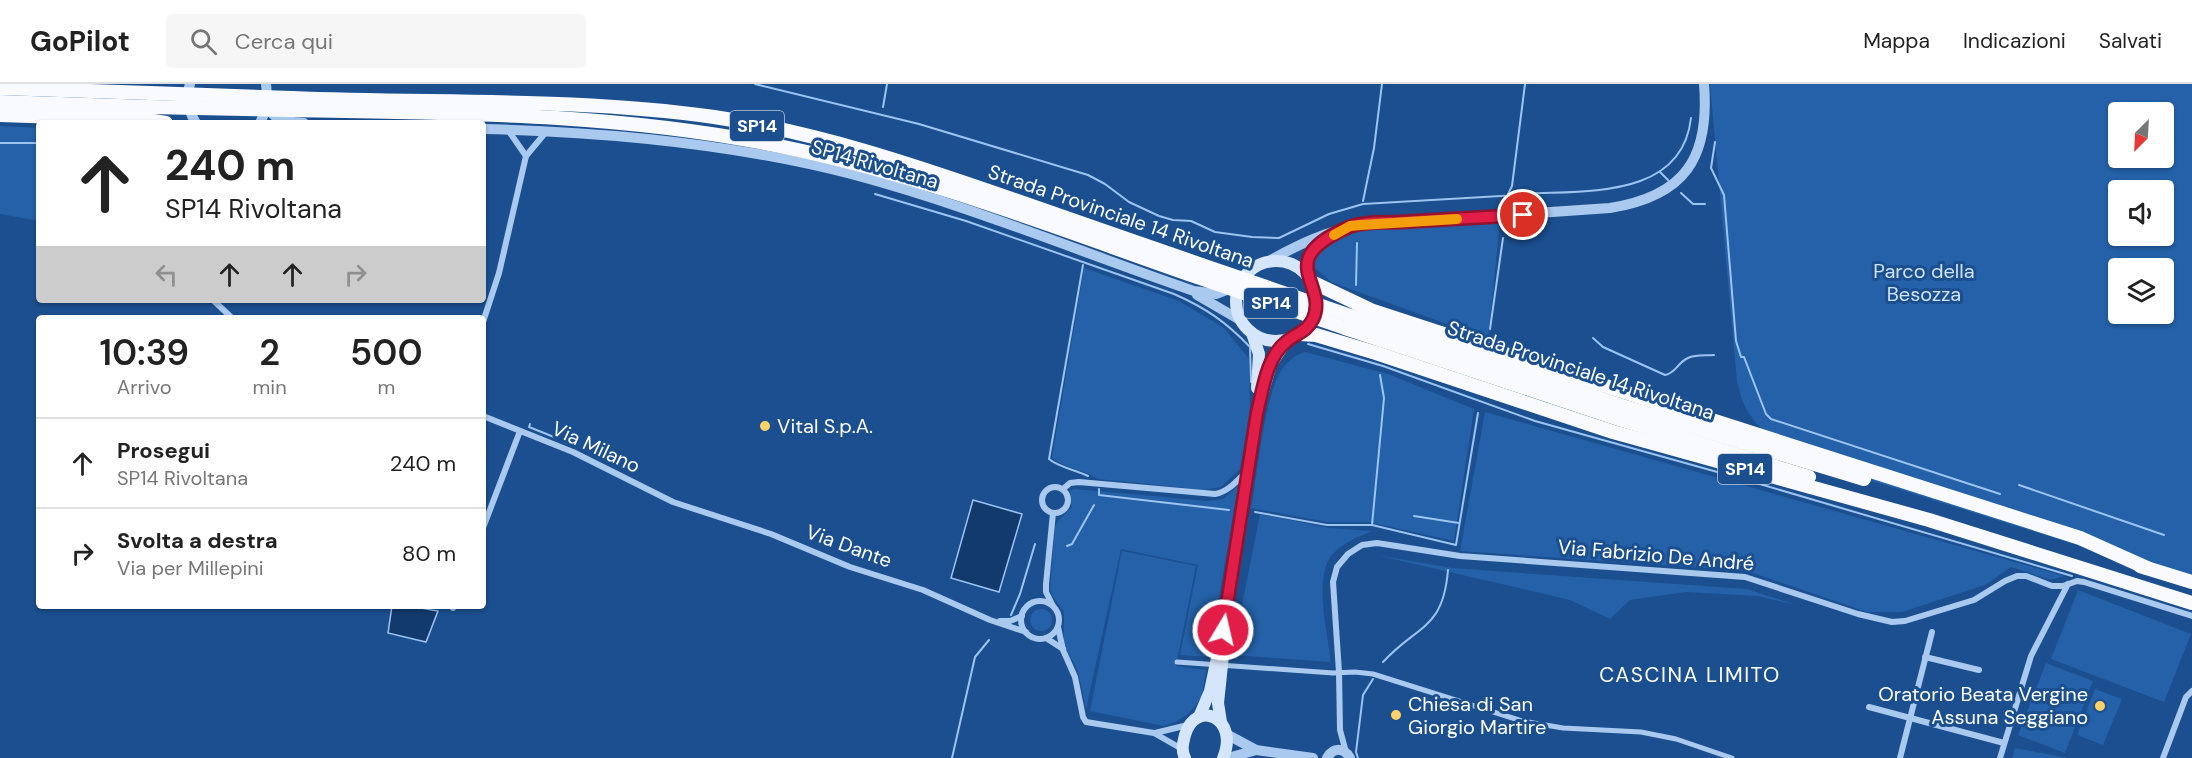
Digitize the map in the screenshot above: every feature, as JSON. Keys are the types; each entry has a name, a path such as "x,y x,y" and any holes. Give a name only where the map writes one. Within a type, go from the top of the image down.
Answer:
{"highway":[{"name":"Strada Provinciale 14 Rivoltana","path":"0,87 150,100"},
{"name":"Strada Provinciale 14 Rivoltana","path":"0,102 150,100 292,104 583,120 751,141 853,163 956,193 1200,271 1630,422 2192,596"},
{"path":"0,115 147,120"},
{"name":"SP14","path":"1311,281 1373,311 2080,538 2148,568"},
{"name":"Strada Provinciale 14 Rivoltana","path":"1348,322 1965,510 2192,582"},
{"name":"SP14","path":"1293,337 1316,335 1376,352 1613,432 1929,520 2192,603"}],"main road":[{"path":"1223,758 1228,735 1221,722 1218,703 1219,664 1257,413 1271,364 1293,337 1310,324 1315,314 1316,296 1311,281 1303,271 1293,264 1269,261"},
{"name":"SP14 Rivoltana","path":"1240,284 1253,268 1269,261"},
{"path":"1240,284 1236,303 1240,320"},
{"name":"SP14 Rivoltana","path":"1240,320 1252,333"},
{"path":"1252,333 1268,341 1293,337"},
{"path":"1252,333 1259,358 1257,413"},
{"path":"1184,754 1188,725 1198,717 1207,701 1219,664"},
{"path":"1198,717 1209,716 1221,722"}],"street":[{"path":"190,84 187,94 188,106 195,120"},
{"path":"266,84 269,110 278,119 284,120"},
{"path":"1269,261 1303,242 1350,226 1611,208 1644,201 1661,193 1675,182 1695,157 1704,126 1704,84"},
{"path":"261,120 268,105"},
{"name":"SP14 Rivoltana","path":"486,129 636,137 732,150 822,167 892,186 1052,239 1172,284 1216,305 1240,320"},
{"path":"508,130 526,156"},
{"path":"485,315 498,273 526,156 546,132"},
{"path":"1311,281 1308,263 1312,252 1324,241 1350,226"},
{"name":"SP14 Rivoltana","path":"1172,284 1211,294 1240,284"},
{"path":"216,303 229,315"},
{"name":"Via Milano","path":"486,417 573,452 641,487 694,510"},
{"path":"486,520 520,431"},
{"path":"1063,489 1070,483 1079,482 1215,494 1232,486 1248,469"},
{"path":"1050,487 1056,487 1063,489 1067,496 1067,505 1061,511 1053,513 1043,506 1042,496 1050,487"},
{"name":"Via Dante","path":"694,510 771,534 850,567 923,590 990,620 1026,632"},
{"path":"1053,513 1046,592 1058,614 1063,650 1075,677 1083,717 1086,722 1154,734 1184,754"},
{"name":"Via Fabrizio De André","path":"1341,730 1332,592 1337,567 1357,548 1367,544 1382,544 1460,556 1742,576 1858,614 1892,622 1905,621 1974,600 2005,580 2017,576 2026,576 2052,586 2077,581 2084,582 2192,616"},
{"path":"1035,602 1046,584"},
{"path":"2000,758 2031,656 2068,584"},
{"path":"1053,606 1044,602 1035,602 1026,607 1022,616 1022,625 1026,632 1034,638 1046,638 1052,635 1058,627"},
{"path":"990,620 1010,621 1022,616"},
{"path":"1900,758 1932,632"},
{"path":"1046,638 1063,650"},
{"path":"1926,657 1978,670"},
{"path":"1177,662 1333,673 1355,672 1390,678 1494,714 1532,723 1563,728 1641,732 1676,739 1732,758"},
{"path":"2163,758 2187,695 2192,691"},
{"path":"1869,707 2004,743"},
{"path":"1154,734 1188,725"},
{"path":"1337,755 1341,730"},
{"path":"1337,755 1341,730"},
{"path":"1228,735 1256,750 1314,758 1337,755"},
{"path":"1228,758 1256,750"}],"green space":[{"name":"Parco della Besozza","path":"1710,84 2192,84 2192,581 1856,476 1763,430 1745,407 1737,381"},
{"path":"0,126 36,128 36,220 0,214"},
{"path":"1500,222 1488,339 1331,282 1315,268 1315,253 1326,244 1352,230"},
{"path":"1084,268 1179,301 1224,328 1249,359 1250,408 1240,469 1221,487 1204,490 1098,479 1052,458"},
{"path":"1305,352 1388,374 1474,409 1454,541 1368,522 1327,522 1251,508 1268,406 1273,390 1286,364"},
{"path":"1485,412 2064,576 2051,580 2011,567 1985,585 1902,612 1867,612 1747,571 1460,551"},
{"path":"1238,486 1209,657 1180,655 1198,565 1121,549 1086,709 1078,671 1064,645 1064,612 1050,589 1055,527 1072,507 1069,491 1075,489 1208,501 1223,499"},
{"path":"1260,514 1329,528 1373,531 1341,547 1326,565 1323,577 1323,607 1331,662 1232,655"},
{"path":"1122,551 1196,566 1176,666 1206,670 1202,696 1187,715 1164,726 1090,711"},
{"path":"1376,555 1452,568 1747,589 1796,605 1757,596 1686,592 1630,600 1610,619 1570,600"},
{"path":"2078,590 2191,634 2164,702 2051,659"},
{"path":"1037,609 1045,609 1052,616 1052,624 1045,631 1037,631 1030,624 1030,616"},
{"path":"2046,663 2093,681 2065,753 2018,735"},
{"path":"2095,689 2122,699 2103,745 2077,735"},
{"path":"2015,748 2068,758 2012,758"}],"shaded area":[{"path":"973,500 1022,514 999,592 951,578"},
{"path":"392,609 438,611 426,642 388,633"}],"waterway":[{"path":"755,84 919,124 1088,175 1105,184 1129,202 1159,216 1191,221 1215,232 1279,238 1329,214 1363,204 1518,195"},
{"path":"883,107 887,84"},
{"path":"1363,201 1374,148 1382,84"},
{"path":"1508,194 1512,186 1525,84"},
{"path":"1526,194 1602,190 1628,185 1651,177 1670,163 1684,144 1691,118"},
{"path":"1715,142 1711,168 1724,195 1736,341 1766,414 1771,419 2000,494"},
{"path":"0,143 36,143"},
{"path":"1660,172 1668,180"},
{"path":"1681,193 1693,204 1705,204"},
{"path":"875,194 966,221 1185,299 1215,316 1250,347 1251,382"},
{"path":"1490,329 1503,238"},
{"path":"1356,285 1357,243"},
{"path":"1083,265 1049,459 1088,476"},
{"path":"1593,338 1603,347 1665,375 1688,358 1714,355"},
{"path":"1308,344 1383,366 1535,421 1753,482 2072,576"},
{"path":"1372,525 1384,398 1380,375"},
{"path":"1255,512 1327,525 1372,525 1456,545 1478,413"},
{"path":"530,424 529,427 554,437"},
{"path":"563,441 570,444"},
{"path":"2019,485 2164,535"},
{"path":"1099,489 1099,495 1229,510"},
{"path":"1067,546 1072,544 1094,505"},
{"path":"1414,516 1459,523"},
{"path":"1011,615 1020,594 1035,544"},
{"path":"1383,662 1427,624 1434,615 1441,604 1448,570"},
{"path":"952,758 975,657 989,640"},
{"path":"1358,758 1356,752 1363,695 1373,679"}],"slow traffic":[{"path":"1334,235 1350,226 1457,219"}],"place":[{"name":"Vital S.p.A.","path":"765,426"},
{"name":"Oratorio Beata Vergine Assuna Seggiano","path":"2100,706"},
{"name":"Chiesa di San Giorgio Martire","path":"1396,715"}],"district":[{"name":"CASCINA LIMITO","path":"1690,675"}],"route":[{"path":"1223,630 1257,413 1266,379 1274,356 1279,349 1287,340 1306,329 1315,314 1316,296 1308,273 1312,252 1324,241 1350,226 1523,215"}]}
